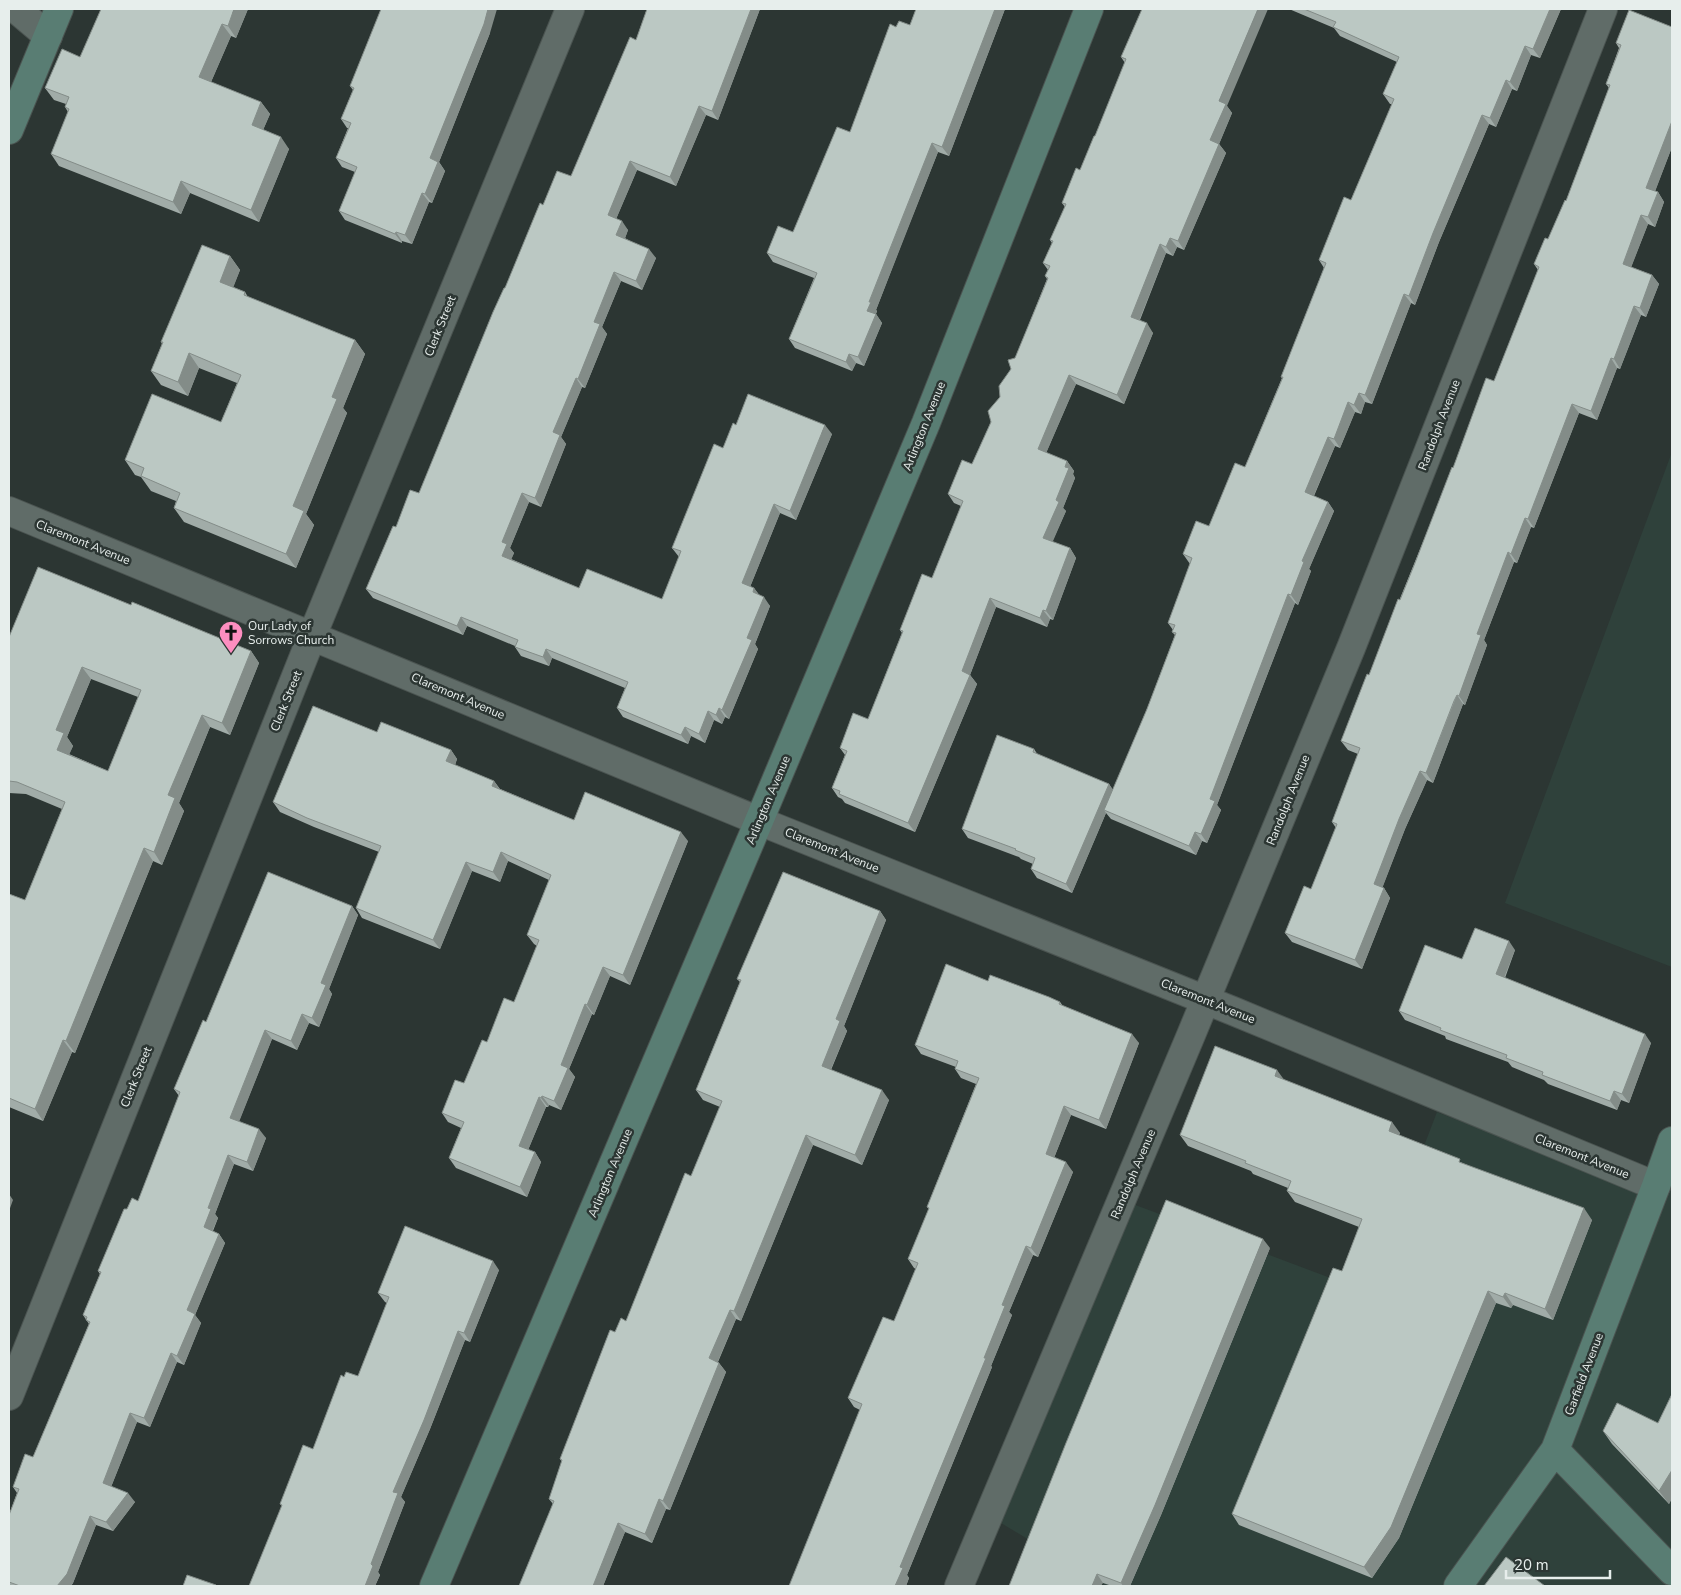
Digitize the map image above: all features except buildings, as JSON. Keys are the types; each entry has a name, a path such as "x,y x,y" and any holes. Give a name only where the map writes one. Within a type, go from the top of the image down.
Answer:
{"street":[{"path":"16,9 48,36"},
{"path":"9,130 59,9"},
{"name":"Clerk Street","path":"9,1396 312,636 570,9"},
{"name":"Arlington Avenue","path":"434,1586 926,422 1089,9"},
{"name":"Randolph Avenue","path":"959,1586 1206,1000 1351,648 1603,9"},
{"name":"Claremont Avenue","path":"9,511 759,820 1206,1000 1656,1186"},
{"name":"Garfield Avenue","path":"1458,1586 1555,1450 1672,1141"},
{"path":"1555,1450 1672,1571"}],"shaded area":[{"path":"1672,452 1672,967 1505,903"},
{"path":"1437,1112 1663,1200 1672,1170 1672,1586 1106,1586 991,1517 1122,1200 1368,1292"}],"place":[{"name":"Our Lady of Sorrows Church","path":"231,654"}]}
